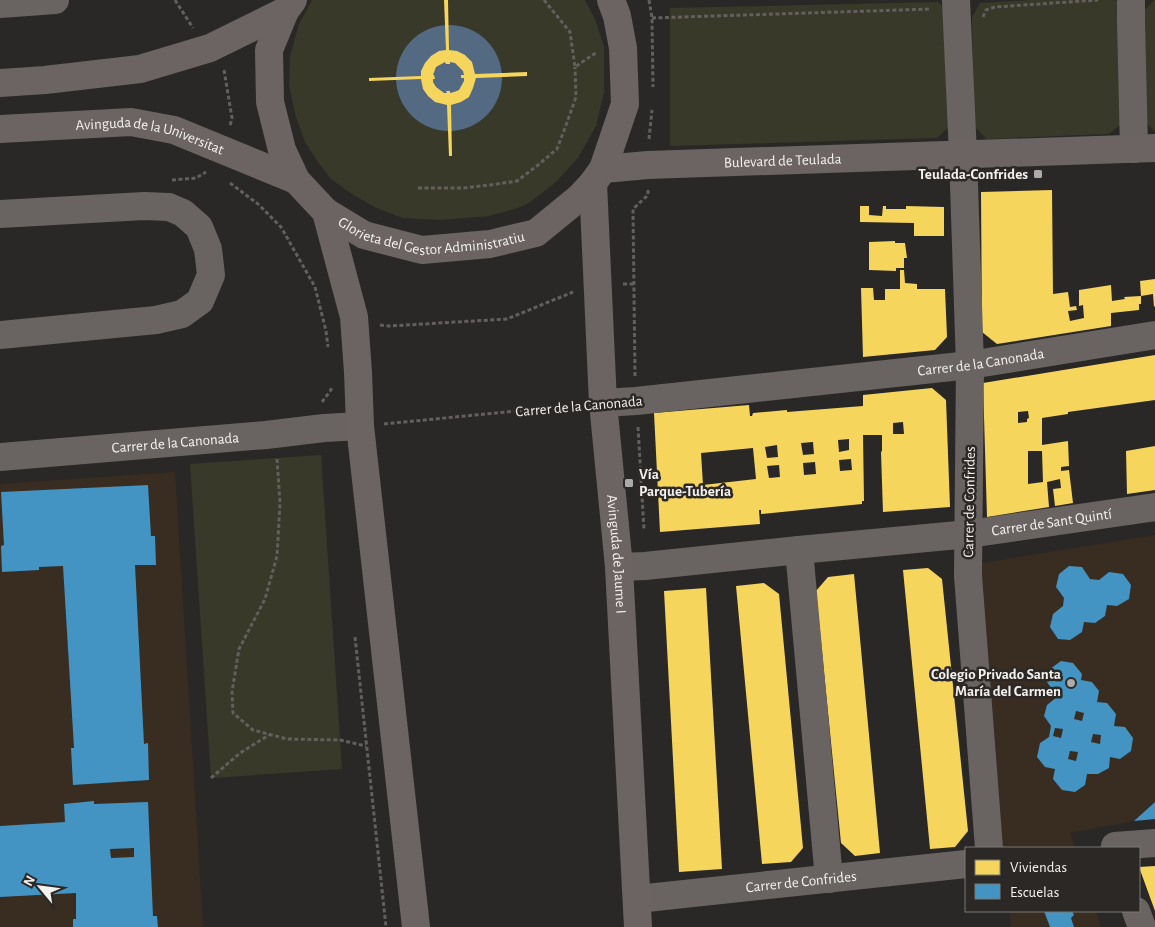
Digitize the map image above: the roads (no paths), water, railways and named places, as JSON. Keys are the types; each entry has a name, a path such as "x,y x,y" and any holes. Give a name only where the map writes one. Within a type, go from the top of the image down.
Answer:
{"main road":[{"name":"Glorieta del Gestor Administratiu","path":"289,6 269,50 270,102 282,150 296,180 326,212 364,235 422,250 490,244 536,233 580,197 598,176 625,104 623,48 617,16 610,0"},
{"path":"0,83 44,80 140,68 201,38 289,6"},
{"name":"Avinguda de la Universitat","path":"0,129 131,122 174,130 296,180"},
{"name":"Bulevard de Teulada","path":"598,176 658,164 1145,148"},
{"name":"Avinguda de Jaume I","path":"598,176 597,285 603,403 619,567 638,927"},
{"path":"326,212 354,317 360,426 416,927"}],"street":[{"path":"0,4 55,0"},
{"name":"Bulevard de Teulada","path":"1131,0 1131,22 1145,148"},
{"path":"956,12 963,155"},
{"name":"Carrer de Confrides","path":"963,155 970,365 968,576 988,847"},
{"path":"0,214 144,206 169,207 183,213 199,227 208,249 211,275 200,301 182,314 156,320 0,334"},
{"name":"Carrer de la Canonada","path":"603,403 636,402 970,365 1155,335"},
{"name":"Carrer de la Canonada","path":"0,457 360,426"},
{"name":"Carrer de Sant Quintí","path":"619,567 646,566 969,534 1155,507"},
{"path":"799,550 829,879"},
{"path":"1116,847 1155,843"},
{"name":"Carrer de Confrides","path":"637,899 965,864"},
{"path":"1136,912 1142,927"}],"water":[{"path":"449,25 469,29 486,41 498,58 502,78 498,98 486,115 469,127 449,131 429,127 412,115 400,98 396,78 400,58 412,41 429,29"}],"place":[{"name":"Teulada-Confrides","path":"1038,174"},
{"name":"Vía Parque-Tubería","path":"629,483"},
{"name":"Colegio Privado Santa María del Carmen","path":"1071,683"}]}
